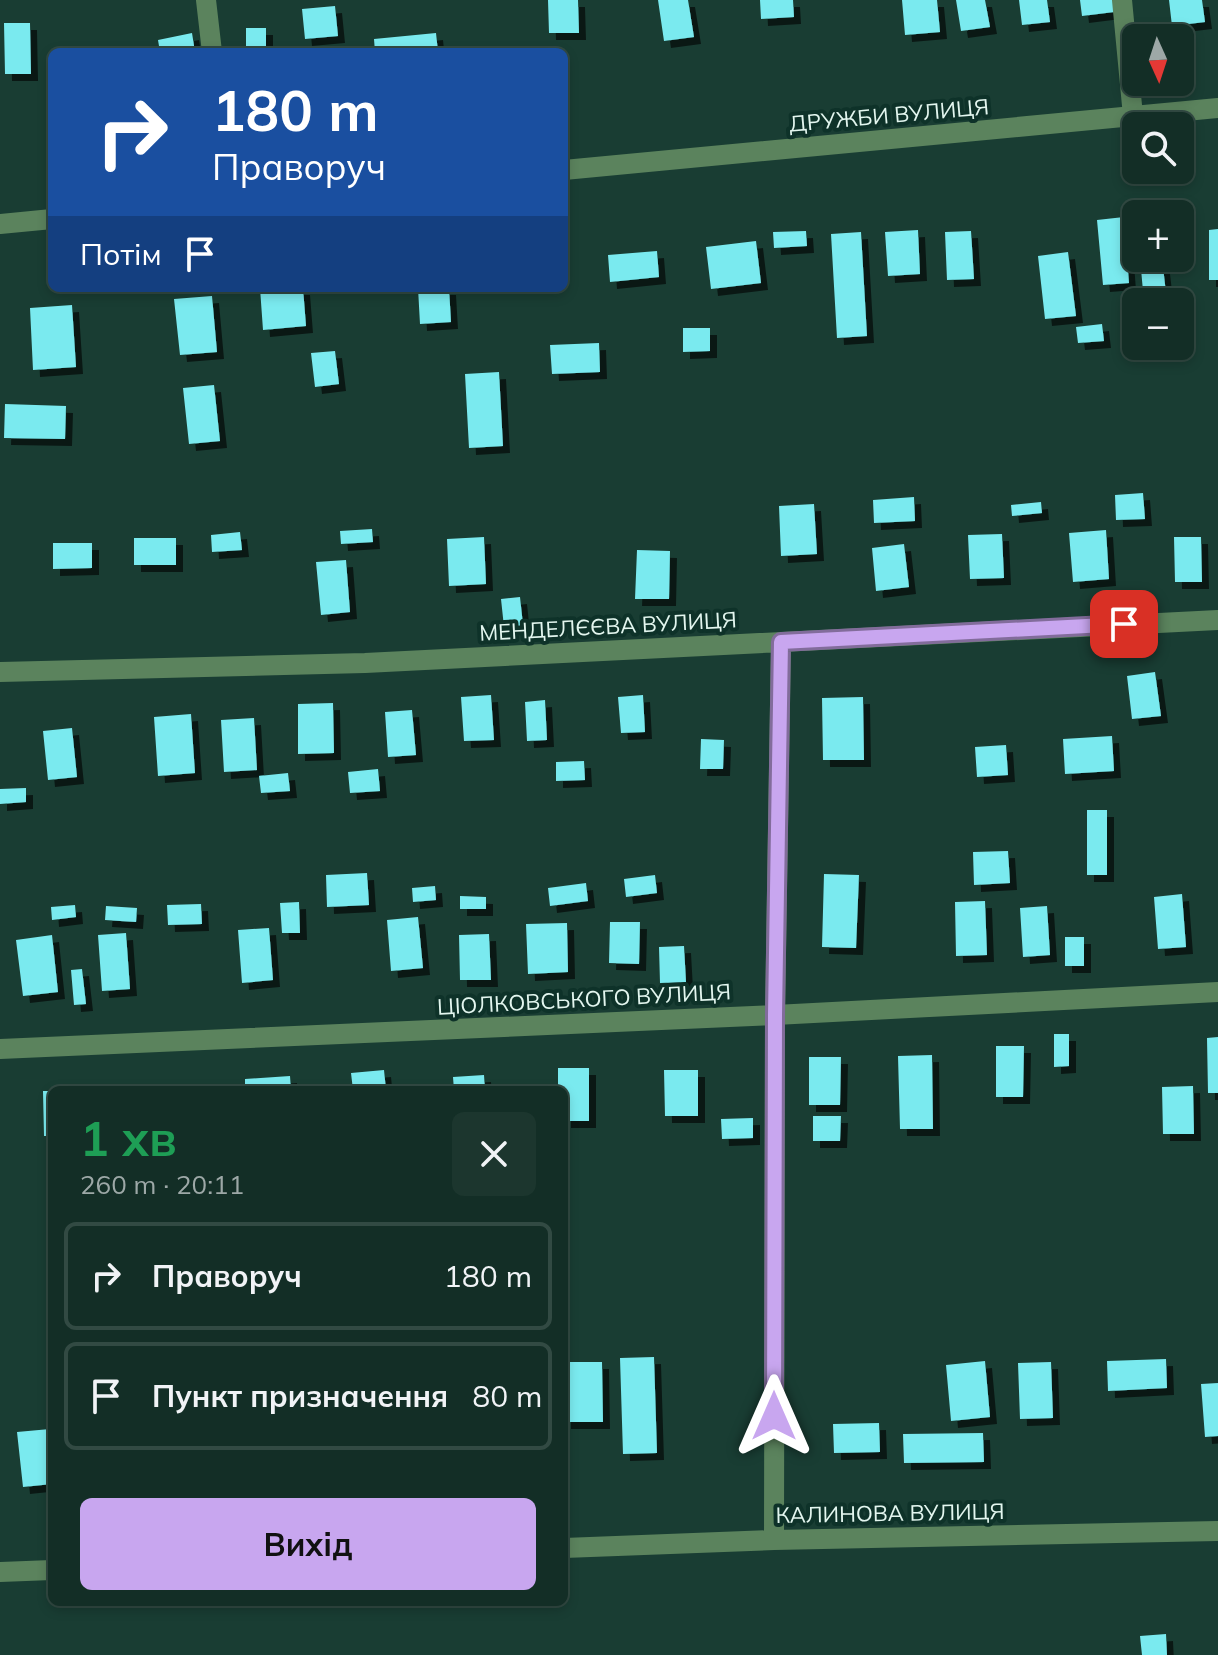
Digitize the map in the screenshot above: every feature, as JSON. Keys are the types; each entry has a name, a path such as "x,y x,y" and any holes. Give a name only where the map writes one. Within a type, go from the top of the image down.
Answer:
{"street":[{"path":"206,0 212,48"},
{"path":"1122,0 1133,112"},
{"name":"ДРУЖБИ ВУЛИЦЯ","path":"1176,112 1218,108"},
{"name":"ДРУЖБИ ВУЛИЦЯ","path":"568,170 1122,117"},
{"path":"0,224 48,219"},
{"name":"МЕНДЕЛЄЄВА ВУЛИЦЯ","path":"0,672 365,663 1218,620"},
{"path":"774,1540 775,1015 781,642"},
{"name":"ЦІОЛКОВСЬКОГО ВУЛИЦЯ","path":"0,1049 1218,992"},
{"name":"КАЛИНОВА ВУЛИЦЯ","path":"568,1548 774,1540 1218,1531"},
{"path":"0,1572 48,1570"}],"building":[{"path":"548,0 578,0 579,33 549,33"},
{"path":"658,0 688,0 694,37 664,41"},
{"path":"760,0 793,0 794,17 761,19"},
{"path":"902,0 937,0 940,32 905,35"},
{"path":"956,0 985,0 990,27 961,31"},
{"path":"1019,0 1047,0 1050,22 1022,25"},
{"path":"1080,0 1113,0 1114,12 1082,16"},
{"path":"1169,0 1202,0 1205,22 1172,24"},
{"path":"335,6 338,36 305,39 302,9"},
{"path":"4,23 30,23 31,74 5,74"},
{"path":"246,28 266,28 266,48 246,48"},
{"path":"192,33 194,48 159,48 158,40"},
{"path":"436,33 438,48 375,48 374,39"},
{"path":"1122,217 1122,272 1128,272 1129,283 1103,285 1097,220"},
{"path":"1218,229 1218,280 1209,280 1209,230"},
{"path":"918,230 920,274 888,276 885,232"},
{"path":"806,231 807,246 774,248 773,232"},
{"path":"971,231 974,279 947,280 945,232"},
{"path":"861,232 867,336 837,338 831,234"},
{"path":"756,241 761,283 711,289 706,247"},
{"path":"657,251 659,277 610,282 608,255"},
{"path":"1068,252 1076,316 1045,319 1038,256"},
{"path":"1141,272 1164,272 1165,288 1143,288"},
{"path":"260,292 303,292 306,326 263,330"},
{"path":"418,292 449,292 451,322 420,324"},
{"path":"212,296 217,352 180,355 174,299"},
{"path":"72,305 76,367 33,370 30,308"},
{"path":"1102,324 1104,341 1078,343 1076,327"},
{"path":"683,328 710,328 710,351 683,352"},
{"path":"599,343 600,372 552,374 550,345"},
{"path":"335,351 339,384 315,387 311,353"},
{"path":"499,372 503,446 469,448 465,374"},
{"path":"214,385 220,441 189,444 183,388"},
{"path":"5,404 66,406 65,439 4,438"},
{"path":"1143,493 1145,519 1116,520 1115,495"},
{"path":"914,497 915,521 874,523 873,500"},
{"path":"1041,502 1042,513 1012,516 1011,505"},
{"path":"814,504 817,554 781,556 779,506"},
{"path":"372,529 373,542 341,544 340,531"},
{"path":"1106,530 1109,579 1073,582 1069,533"},
{"path":"240,532 242,550 212,552 211,535"},
{"path":"1002,534 1004,578 970,579 968,535"},
{"path":"484,537 486,584 449,586 447,539"},
{"path":"1174,537 1201,537 1202,582 1175,582"},
{"path":"134,538 176,538 176,565 134,565"},
{"path":"53,543 92,543 92,568 53,569"},
{"path":"904,544 909,587 876,591 872,548"},
{"path":"637,550 670,551 669,599 635,599"},
{"path":"346,560 350,612 321,615 316,562"},
{"path":"520,597 523,625 504,627 501,599"},
{"path":"1155,672 1161,716 1132,719 1127,676"},
{"path":"491,695 494,740 464,741 461,697"},
{"path":"643,695 645,732 621,733 618,697"},
{"path":"863,697 864,760 823,760 822,698"},
{"path":"545,700 547,740 527,741 525,702"},
{"path":"333,703 334,753 298,754 298,704"},
{"path":"412,710 416,755 388,757 385,712"},
{"path":"191,714 195,773 158,776 154,717"},
{"path":"254,718 257,770 224,772 221,720"},
{"path":"72,728 77,777 48,780 43,731"},
{"path":"1112,736 1114,771 1065,774 1063,739"},
{"path":"701,739 724,740 723,769 700,769"},
{"path":"1006,745 1008,775 977,777 975,747"},
{"path":"584,761 585,780 556,781 556,762"},
{"path":"378,769 380,791 350,793 348,772"},
{"path":"288,773 290,791 261,793 259,776"},
{"path":"26,788 26,802 0,804 0,789"},
{"path":"1087,810 1107,810 1107,875 1087,875"},
{"path":"1008,851 1010,883 974,885 973,852"},
{"path":"367,873 369,905 327,907 326,875"},
{"path":"824,874 859,875 856,948 822,947"},
{"path":"655,875 657,893 626,897 624,879"},
{"path":"586,883 588,901 550,906 548,888"},
{"path":"435,886 436,900 413,902 412,888"},
{"path":"1182,894 1186,947 1158,949 1154,897"},
{"path":"460,896 486,897 486,909 460,909"},
{"path":"985,901 987,955 956,956 955,902"},
{"path":"299,902 300,933 282,933 280,903"},
{"path":"201,904 202,924 168,925 167,905"},
{"path":"75,905 76,917 52,920 51,907"},
{"path":"106,906 137,908 136,922 105,920"},
{"path":"1047,906 1050,955 1023,957 1020,908"},
{"path":"418,917 423,968 391,971 387,920"},
{"path":"610,922 640,922 639,964 609,963"},
{"path":"567,923 568,972 528,974 526,924"},
{"path":"269,928 273,980 242,983 238,930"},
{"path":"126,933 130,989 102,991 98,935"},
{"path":"489,934 491,980 460,980 459,935"},
{"path":"52,935 58,992 23,996 16,940"},
{"path":"1065,937 1084,937 1084,966 1065,966"},
{"path":"684,946 686,982 660,983 659,947"},
{"path":"82,969 86,1004 74,1005 71,970"},
{"path":"1054,1034 1069,1034 1069,1066 1054,1067"},
{"path":"1218,1037 1218,1093 1208,1093 1207,1038"},
{"path":"996,1046 1024,1046 1023,1097 996,1097"},
{"path":"932,1055 933,1129 900,1129 898,1056"},
{"path":"809,1057 841,1057 840,1105 809,1105"},
{"path":"558,1068 589,1068 589,1121 568,1121 568,1086 558,1086"},
{"path":"384,1070 386,1086 353,1086 351,1073"},
{"path":"664,1070 698,1070 698,1116 665,1116"},
{"path":"484,1075 485,1086 454,1086 453,1077"},
{"path":"290,1076 291,1086 245,1086 245,1079"},
{"path":"1193,1086 1194,1134 1163,1134 1162,1087"},
{"path":"43,1091 48,1091 48,1136 44,1136"},
{"path":"813,1116 841,1116 840,1141 813,1141"},
{"path":"753,1118 753,1138 722,1139 721,1119"},
{"path":"654,1357 657,1453 623,1454 620,1358"},
{"path":"1166,1359 1167,1388 1108,1391 1107,1361"},
{"path":"985,1361 990,1417 951,1421 946,1365"},
{"path":"568,1362 602,1362 603,1422 568,1422"},
{"path":"1051,1362 1053,1418 1020,1419 1018,1363"},
{"path":"1218,1383 1218,1436 1205,1437 1201,1384"},
{"path":"879,1423 880,1452 834,1453 833,1424"},
{"path":"48,1429 48,1484 23,1487 17,1432"},
{"path":"983,1433 984,1462 904,1463 903,1434"},
{"path":"1166,1634 1167,1655 1142,1655 1140,1636"}],"route":[{"path":"774,1416 775,1015 781,642 1124,624"}]}
